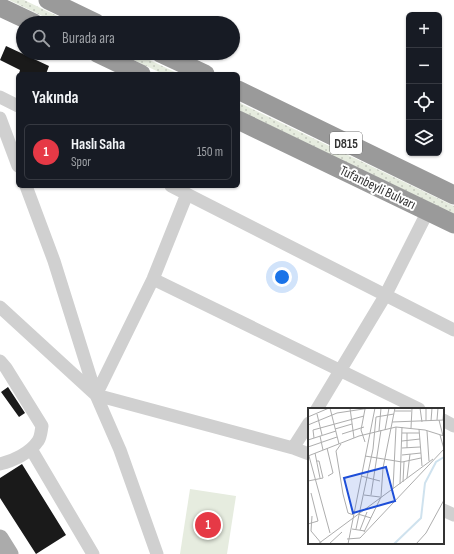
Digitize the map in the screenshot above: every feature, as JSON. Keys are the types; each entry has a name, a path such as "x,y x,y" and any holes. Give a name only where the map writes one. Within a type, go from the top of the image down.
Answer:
{"highway":[{"path":"48,0 81,16"},
{"path":"1,8 19,16"},
{"path":"112,60 137,72"},
{"path":"175,60 201,72"},
{"name":"Tufanbeyli Bulvarı","path":"240,91 454,195"},
{"name":"Tufanbeyli Bulvarı","path":"240,121 454,224"}],"main road":[{"path":"0,538 10,554"}],"street":[{"path":"0,97 16,105"},
{"path":"0,118 16,161"},
{"path":"27,188 54,261 96,395 120,450 157,554"},
{"path":"175,188 454,330"},
{"path":"96,395 153,279 188,194"},
{"path":"318,408 385,296 428,211"},
{"path":"153,279 418,408"},
{"path":"0,307 96,395 294,448 308,454"},
{"path":"0,361 6,368 42,426 39,440 31,449 8,462 0,464"},
{"path":"444,421 454,426"},
{"path":"294,448 308,425"},
{"path":"31,449 92,554"},
{"path":"444,510 454,515"}],"shaded area":[{"path":"9,0 24,0 57,16 42,16"},
{"path":"134,60 150,60 175,72 159,72"},
{"path":"240,103 454,206 454,214 240,111"},
{"path":"190,489 236,496 227,554 180,554"}],"building":[{"path":"6,46 16,51 16,60 36,60 49,66 47,72 20,72 20,70 0,60"},
{"path":"8,387 25,413 19,417 1,392"},
{"path":"22,464 66,535 36,554 0,498 0,478"}],"place":[{"name":"Haslı Saha","path":"208,525"}]}
